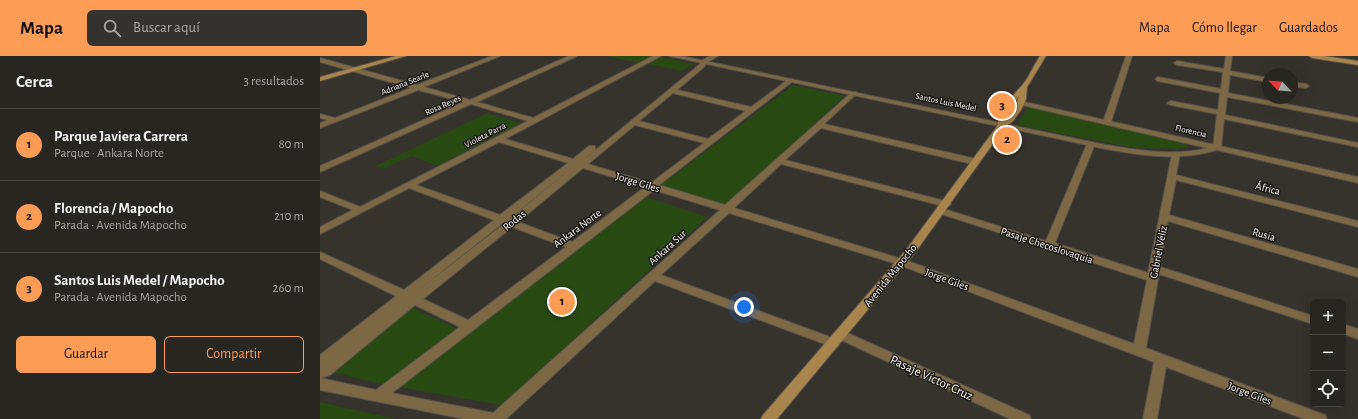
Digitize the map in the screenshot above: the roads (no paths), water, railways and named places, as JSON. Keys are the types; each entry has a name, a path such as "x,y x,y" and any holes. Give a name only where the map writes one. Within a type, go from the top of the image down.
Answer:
{"main road":[{"path":"320,79 402,56"},
{"name":"Avenida Mapocho","path":"1002,125 1001,118 1009,104 1024,88 1043,56"},
{"path":"1312,56 1348,59 1358,63"},
{"name":"Avenida Mapocho","path":"768,419 901,262 943,208 1002,125 1008,121 1020,103 1024,88"},
{"path":"1009,104 1020,103"}],"street":[{"name":"Adriana Searle","path":"320,126 497,56"},
{"name":"Rosa Reyes","path":"320,169 574,56"},
{"name":"Violeta Parra","path":"320,231 658,56"},
{"name":"Santos Luis Medel","path":"672,56 1091,144 1136,151 1176,154 1202,152 1217,148"},
{"path":"702,62 715,56"},
{"path":"1107,122 1130,56"},
{"path":"1217,148 1220,115 1229,56"},
{"path":"320,60 534,120"},
{"name":"Rodas","path":"320,373 326,371 409,297 501,220 634,122 702,66 702,62"},
{"name":"Rodas","path":"320,362 511,223 578,163 702,62"},
{"path":"1177,63 1262,79"},
{"path":"1158,79 1358,120"},
{"name":"Ankara Norte","path":"378,396 791,80"},
{"path":"1298,85 1306,86"},
{"path":"672,91 753,110"},
{"name":"Ankara Sur","path":"495,419 854,93"},
{"name":"Florencia","path":"1020,103 1358,180"},
{"path":"1171,104 1358,145"},
{"path":"320,116 335,120"},
{"path":"634,122 710,142"},
{"path":"819,124 976,162"},
{"name":"Jorge Giles","path":"498,139 901,262 1161,359 1301,415 1320,419"},
{"path":"1049,245 1091,144"},
{"name":"Gabriel Véliz","path":"1139,351 1176,154"},
{"name":"Pasaje Checoslovaquia","path":"779,161 943,208 1049,245 1310,319"},
{"name":"África","path":"1172,176 1358,224"},
{"path":"409,185 573,246"},
{"path":"320,194 360,210"},
{"name":"Rusia","path":"1164,217 1358,273"},
{"path":"320,255 469,326"},
{"name":"Pasaje Víctor Cruz","path":"653,276 837,339 1024,419"},
{"path":"1346,330 1358,334"},
{"path":"1150,419 1161,359"},
{"path":"320,384 495,419"}],"place":[{"name":"Santos Luis Medel / Mapocho","path":"1002,106"},
{"name":"Florencia / Mapocho","path":"1007,140"},
{"name":"Parque Javiera Carrera","path":"562,302"}]}
